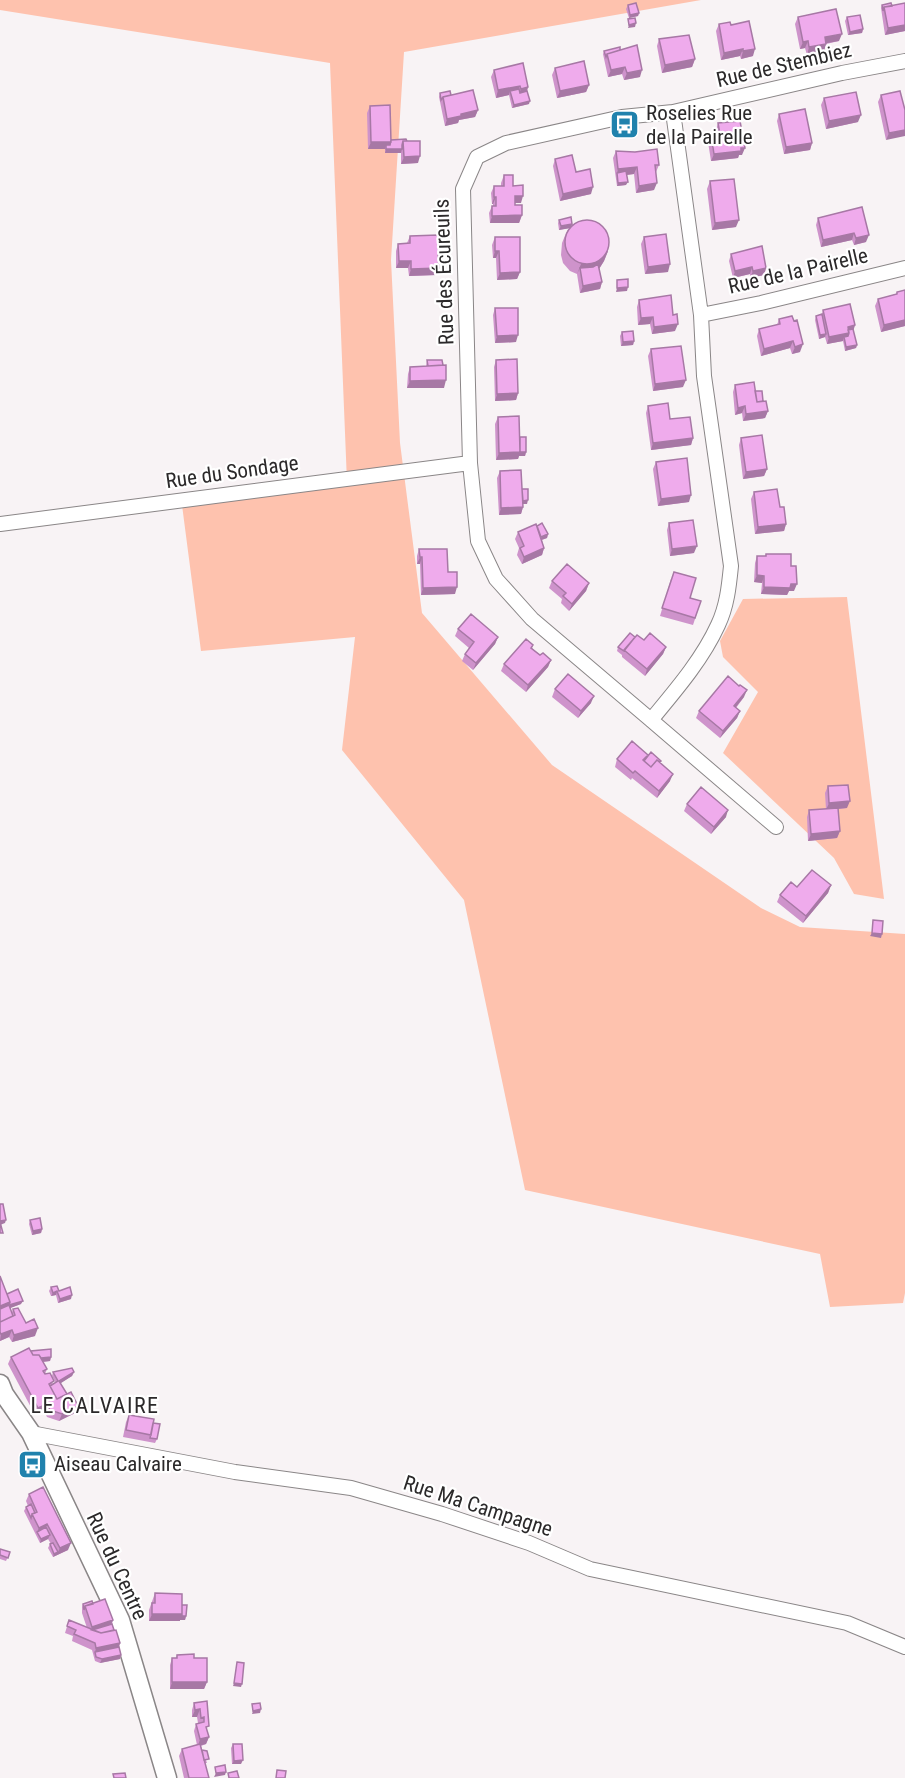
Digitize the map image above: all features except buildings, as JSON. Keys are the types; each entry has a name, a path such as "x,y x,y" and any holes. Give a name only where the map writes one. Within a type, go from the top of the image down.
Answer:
{"street":[{"name":"Rue de Stembiez","path":"673,112 842,72 905,60"},
{"path":"651,720 683,682 718,624 728,596 731,566 704,376 701,315 673,112"},
{"name":"Rue des Écureuils","path":"673,112 622,117 506,143 477,158 463,189 470,463 478,541 496,579 532,619 776,827"},
{"name":"Rue de la Pairelle","path":"701,315 905,268"},
{"name":"Rue du Sondage","path":"0,524 470,463"},
{"name":"Rue du Centre","path":"1,1390 31,1433 120,1620 167,1778"},
{"name":"Rue Ma Campagne","path":"31,1433 235,1472 351,1488 518,1539 590,1569 847,1623 905,1647"}],"shaded area":[{"path":"0,0 701,0 404,52 391,260 400,443 422,613 552,765 761,908 800,927 905,934 905,1293 903,1303 830,1307 820,1254 525,1190 464,900 342,750 355,637 201,651 182,505 347,482 330,63 0,10"},
{"path":"847,597 884,899 854,894 834,858 723,753 758,692 723,657 720,641 743,599"}],"place":[{"name":"Roselies Rue de la Pairelle","path":"625,125"},
{"name":"Aiseau Calvaire","path":"33,1464"}],"district":[{"name":"LE CALVAIRE","path":"95,1405"}]}
